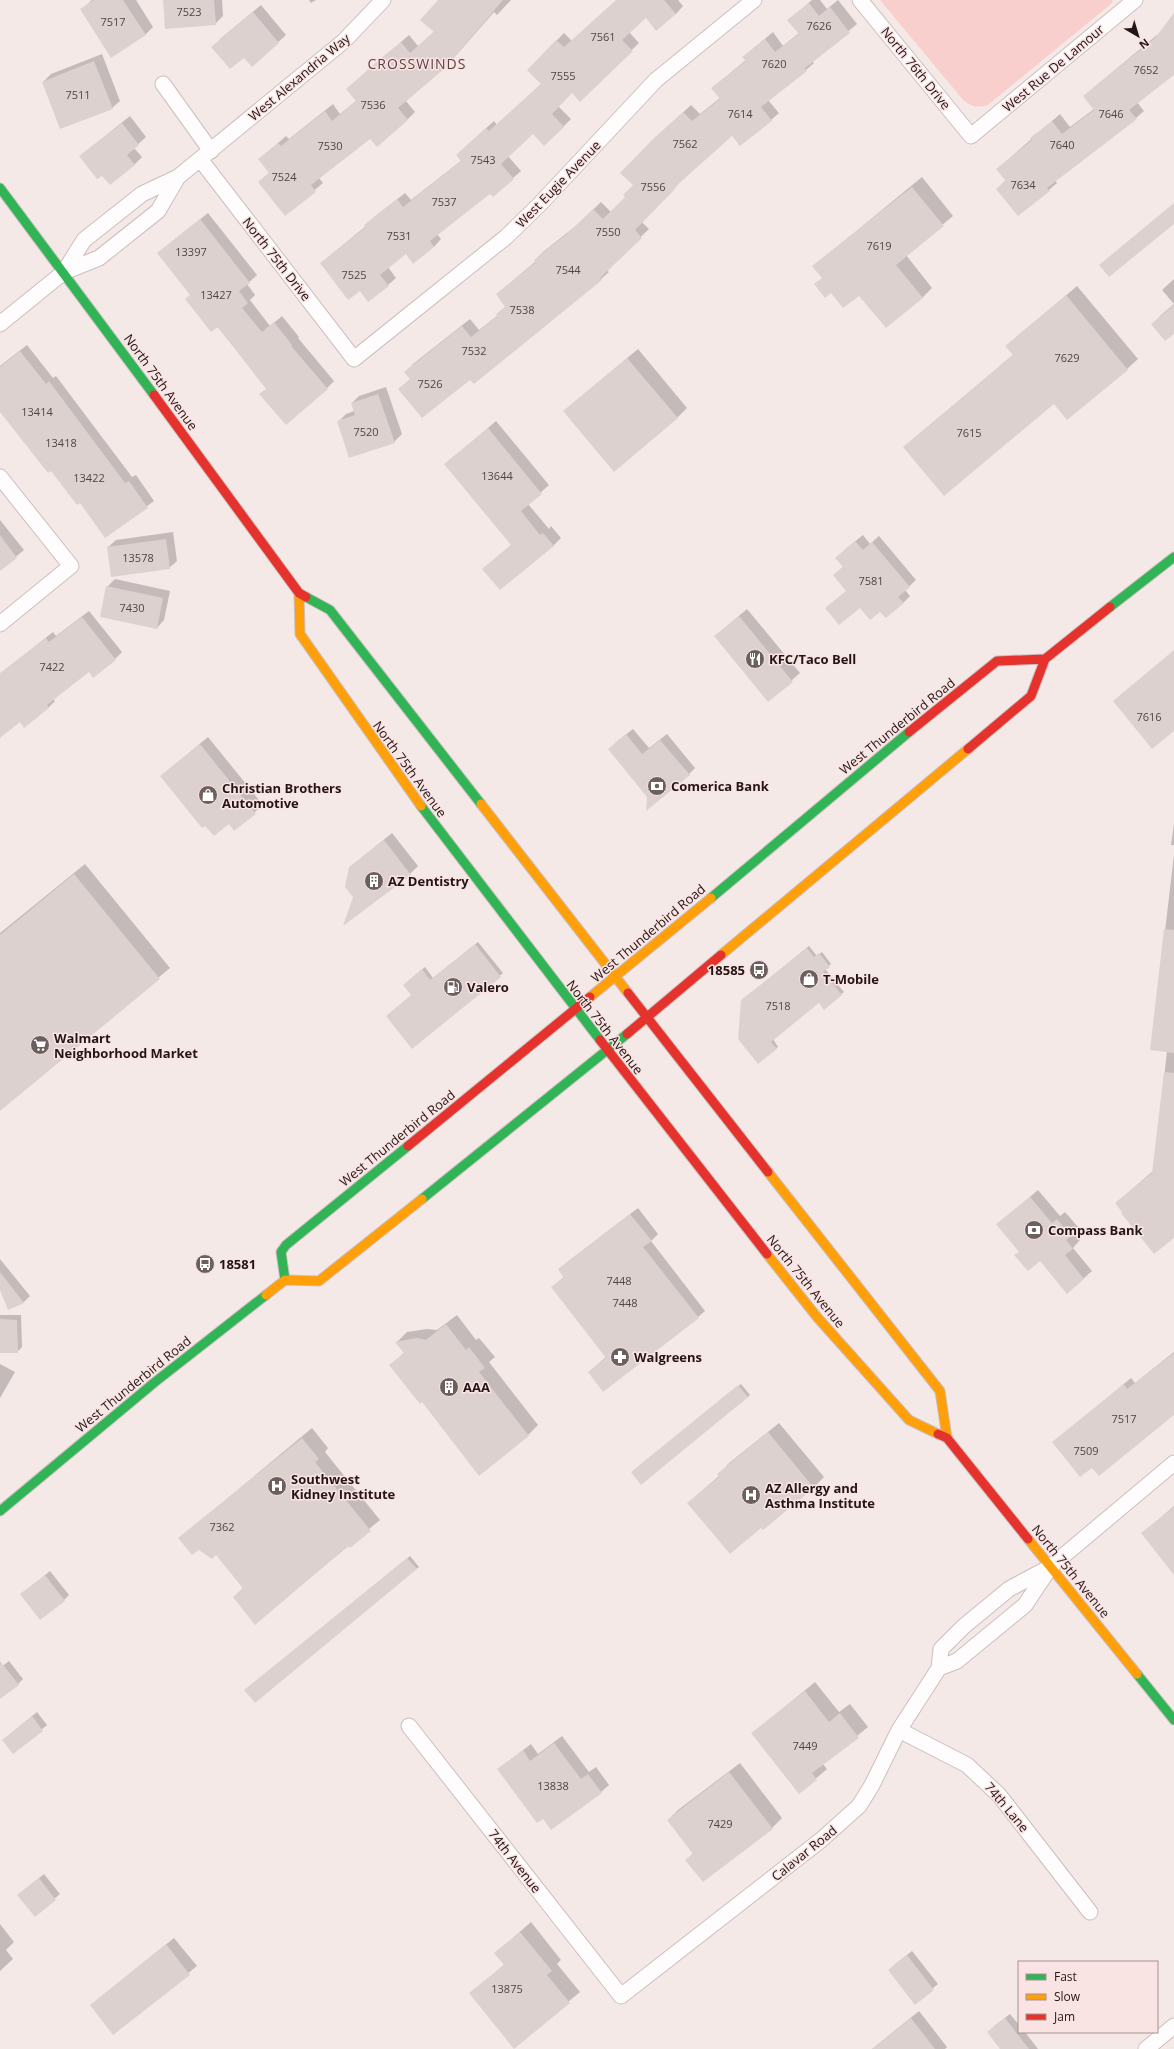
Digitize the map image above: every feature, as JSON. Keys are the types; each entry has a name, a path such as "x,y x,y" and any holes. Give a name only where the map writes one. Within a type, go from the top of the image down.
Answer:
{"main road":[{"name":"North 75th Avenue","path":"0,188 64,272 299,593 330,610 615,977 648,1017 940,1391 947,1438"},
{"path":"285,1280 319,1281 608,1050 1031,696 1045,659 1174,557"},
{"name":"North 75th Avenue","path":"299,593 300,634 432,822 575,1010 608,1050 816,1317 909,1420 947,1438 1174,1720"},
{"name":"West Thunderbird Road","path":"0,1511 150,1386 285,1280 281,1252 283,1247 575,1010 920,723 997,662 1045,659"}],"street":[{"name":"West Alexandria Way","path":"64,272 84,240 142,194 178,177 206,155 344,41 384,0"},
{"name":"West Eugie Avenue","path":"354,358 506,237 539,205 656,80 754,0"},
{"name":"North 76th Drive","path":"860,0 971,136"},
{"name":"West Rue De Lamour","path":"971,136 1135,0"},
{"path":"163,84 206,155"},
{"name":"North 75th Drive","path":"206,155 354,358"},
{"name":"West Alexandria Way","path":"64,272 99,258 158,211 178,177"},
{"path":"0,324 64,272"},
{"path":"0,476 71,566 0,624"},
{"path":"939,1668 957,1662 1025,1605 1050,1566 1174,1464"},
{"name":"Calavar Road","path":"621,1996 821,1840 859,1806 872,1785 899,1730 939,1668 942,1649 963,1627 1009,1589 1050,1566"},
{"name":"74th Avenue","path":"409,1726 621,1996"},
{"name":"74th Lane","path":"899,1730 961,1761 987,1782 1090,1912"},
{"path":"1146,2049 1174,2026"}],"shaded area":[{"path":"880,0 1113,0 1111,4 988,105 978,107 972,106 964,101"}],"building":[{"path":"94,0 123,0 146,35 111,58 80,9"},
{"path":"163,0 214,0 216,25 165,29"},
{"path":"438,0 503,0 444,69 398,108 408,120 377,147 370,139 311,185 316,192 285,216 258,182 269,173 258,159 278,143 281,146 325,111 332,121 356,101 346,89 401,42 410,53 434,32 420,20"},
{"path":"616,0 664,0 676,14 656,31 646,18 622,40 633,51 580,102 572,93 552,114 564,127 544,146 533,134 501,164 514,179 493,197 490,194 430,241 434,247 413,264 406,254 380,275 389,286 368,302 360,291 348,300 320,263 366,227 364,225 397,199 403,207 461,161 456,155 486,128 489,131 541,84 527,70 556,40 564,47"},
{"path":"809,3 819,16 830,7 850,33 805,68 807,71 761,107 772,121 740,146 732,136 675,187 676,188 635,230 642,238 600,278 602,280 474,384 470,380 422,418 398,389 410,379 404,372 462,326 471,337 497,316 496,314 505,307 496,294 536,262 534,260 568,233 593,209 603,219 625,197 623,195 633,185 620,173 653,139 683,112 692,121 720,99 711,88 746,61 742,57 765,39 775,52 799,34 787,20"},
{"path":"253,12 279,43 252,67 244,58 230,69 211,47"},
{"path":"1174,13 1174,75 1129,110 1137,119 1047,188 1050,191 1018,216 996,189 1006,181 996,169 1032,140 1030,138 1052,121 1062,134 1094,110 1083,96 1155,38"},
{"path":"94,61 113,109 60,129 42,82"},
{"path":"122,123 139,145 127,155 135,165 110,185 102,176 97,179 79,156"},
{"path":"912,187 944,226 896,265 923,298 886,328 859,296 843,308 831,293 825,298 814,284 822,278 812,266"},
{"path":"1174,203 1174,224 1109,277 1099,265"},
{"path":"200,219 250,283 239,291 248,303 242,308 262,332 274,322 292,345 291,346 328,389 286,425 259,394 266,389 218,327 211,332 185,299 190,295 157,253"},
{"path":"1066,295 1128,370 1067,420 1054,404 944,496 903,447 1013,355 1005,346"},
{"path":"1174,305 1174,334 1165,341 1151,324"},
{"path":"20,351 46,384 49,381 125,483 129,481 148,508 105,538 80,503 77,505 51,471 48,473 0,412 0,367"},
{"path":"627,358 678,418 614,472 563,411"},
{"path":"378,394 395,443 349,458 337,421 355,415 351,403"},
{"path":"488,428 542,494 521,511 540,535 543,533 554,546 500,590 482,569 511,545 444,464"},
{"path":"0,535 17,558 0,571"},
{"path":"166,539 170,569 111,577 107,547"},
{"path":"855,541 863,550 872,542 910,587 898,597 904,603 886,618 880,612 870,620 860,608 839,625 825,608 846,591 833,575 843,567 835,558"},
{"path":"106,586 163,598 157,629 100,617"},
{"name":"KFC/Taco Bell","path":"739,616 793,682 768,702 714,636"},
{"path":"82,617 116,660 93,678 89,672 47,705 49,708 24,728 20,722 0,738 0,673 46,638 49,642"},
{"path":"1174,650 1174,731 1152,749 1113,701"},
{"name":"Comerica Bank","path":"626,734 642,754 660,740 690,775 646,811 647,797 608,749"},
{"name":"Christian Brothers Automotive","path":"200,744 256,814 234,831 229,824 214,836 205,826 202,828 160,776"},
{"name":"AZ Dentistry","path":"384,840 411,875 343,926 353,897 345,887 349,867"},
{"name":"Walmart Neighborhood Market","path":"74,874 160,979 0,1111 0,935"},
{"path":"1164,929 1174,930 1174,1053 1150,1050"},
{"path":"475,944 501,977 412,1049 386,1016 411,995 403,985 422,969 430,980"},
{"path":"807,948 814,957 819,953 830,967 823,972 842,995 824,1010 819,1003 771,1042 777,1049 758,1064 738,1039 741,1000"},
{"path":"1164,1072 1174,1073 1174,1238 1154,1254 1121,1213 1122,1212 1115,1203 1152,1173"},
{"name":"Compass Bank","path":"1030,1197 1052,1223 1057,1219 1071,1236 1066,1240 1073,1249 1065,1255 1084,1279 1067,1294 1040,1261 1028,1271 1014,1255 1019,1252 996,1224"},
{"name":"Walgreens","path":"630,1214 652,1241 643,1247 699,1318 603,1392 588,1372 606,1358 551,1287 564,1278 558,1269"},
{"path":"0,1272 24,1303 8,1310 0,1290"},
{"path":"0,1319 17,1320 18,1353 0,1353"},
{"name":"AAA","path":"446,1324 466,1350 469,1347 485,1368 479,1372 529,1436 479,1476 422,1402 420,1404 389,1365 404,1353 395,1342 417,1338 426,1340"},
{"path":"1174,1353 1174,1415 1099,1476 1092,1468 1080,1477 1052,1442 1124,1384 1127,1389"},
{"path":"738,1385 748,1397 641,1485 631,1472"},
{"name":"AZ Allergy and Asthma Institute","path":"768,1432 814,1488 763,1530 761,1528 730,1554 687,1503 719,1477 717,1474"},
{"path":"302,1438 319,1459 315,1462 371,1531 350,1548 348,1546 255,1625 233,1597 243,1588 216,1555 212,1559 199,1550 192,1555 178,1538"},
{"path":"1174,1507 1174,1575 1141,1533"},
{"path":"407,1558 417,1569 255,1703 244,1690"},
{"path":"45,1575 65,1601 40,1620 20,1594"},
{"path":"0,1661 19,1685 0,1699"},
{"path":"805,1691 829,1722 840,1713 859,1738 812,1773 817,1780 799,1794 751,1733"},
{"path":"32,1716 43,1731 13,1754 2,1740"},
{"path":"554,1743 581,1779 588,1774 602,1793 551,1830 543,1819 537,1823 497,1769 523,1750 530,1761"},
{"path":"729,1772 773,1829 703,1882 685,1860 693,1854 667,1820"},
{"path":"39,1878 56,1900 35,1917 17,1895"},
{"path":"520,1932 552,1971 547,1975 570,2003 514,2049 469,1993 504,1965 494,1953"},
{"path":"166,1944 190,1975 113,2035 90,2005"},
{"path":"907,1955 934,1990 915,2005 888,1970"},
{"path":"911,2018 935,2049 872,2049"},
{"path":"1005,2018 1029,2049 1000,2049 987,2032"}],"traffic: fast":[{"path":"0,188 154,395"},
{"path":"1110,607 1174,557"},
{"path":"306,597 330,610 481,804"},
{"path":"711,898 909,732"},
{"path":"421,806 600,1040"},
{"path":"422,1199 627,1034"},
{"path":"285,1280 281,1252 286,1245 408,1146"},
{"path":"0,1511 155,1382 266,1295"},
{"path":"1137,1674 1174,1720"}],"traffic: slow":[{"path":"299,593 300,634 421,806"},
{"path":"721,955 968,749"},
{"path":"481,804 628,993"},
{"path":"590,997 711,898"},
{"path":"768,1172 940,1391 947,1438"},
{"path":"266,1295 285,1280 319,1281 422,1199"},
{"path":"767,1254 817,1317 909,1420 938,1434"},
{"path":"1028,1539 1137,1674"}],"traffic: jam":[{"path":"154,395 299,593 306,597"},
{"path":"968,749 1031,696 1045,659 1110,607"},
{"path":"909,732 997,661 1045,659"},
{"path":"627,1034 721,955"},
{"path":"628,993 768,1172"},
{"path":"408,1146 590,997"},
{"path":"600,1040 767,1254"},
{"path":"938,1434 947,1438 1028,1539"}],"place":[{"name":"KFC/Taco Bell","path":"755,659"},
{"name":"Comerica Bank","path":"657,786"},
{"name":"Christian Brothers Automotive","path":"208,795"},
{"name":"AZ Dentistry","path":"374,881"},
{"name":"18585","path":"759,970"},
{"name":"T-Mobile","path":"809,979"},
{"name":"Valero","path":"453,987"},
{"name":"Walmart Neighborhood Market","path":"40,1045"},
{"name":"Compass Bank","path":"1034,1230"},
{"name":"18581","path":"205,1264"},
{"name":"Walgreens","path":"620,1357"},
{"name":"AAA","path":"449,1387"},
{"name":"Southwest Kidney Institute","path":"277,1486"},
{"name":"AZ Allergy and Asthma Institute","path":"751,1495"}],"district":[{"name":"CROSSWINDS","path":"417,64"}]}
